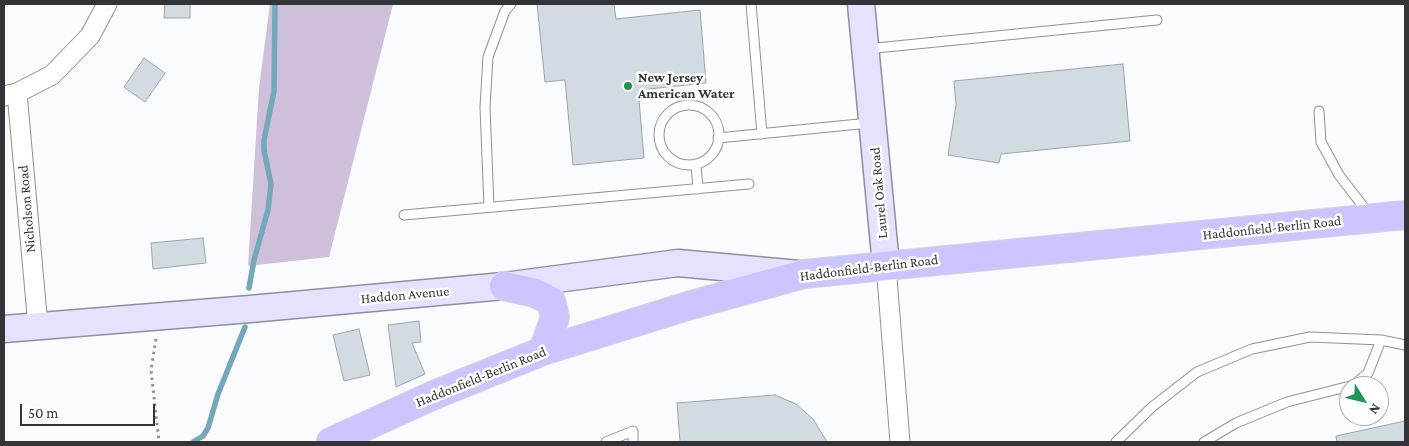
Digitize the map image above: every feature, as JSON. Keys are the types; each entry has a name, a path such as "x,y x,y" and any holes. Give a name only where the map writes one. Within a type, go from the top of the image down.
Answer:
{"main road":[{"name":"Haddonfield-Berlin Road","path":"331,442 434,395 543,351 691,305 804,274 1405,214"},
{"path":"504,286 535,293 552,301 555,317 543,351"}],"street":[{"path":"10,94 52,74 90,36 106,4"},
{"name":"Laurel Oak Road","path":"861,4 886,265 900,442"},
{"name":"Nicholson Road","path":"10,94 38,326"},
{"name":"Haddon Avenue","path":"4,328 250,309 504,286 678,263 804,274"}],"lane":[{"path":"489,207 484,107 488,57 505,11 511,4"},
{"path":"752,4 762,134"},
{"path":"865,49 1157,20"},
{"path":"694,105 710,113 718,129 718,138 716,147 711,154 696,164 678,163 670,159 664,152 658,136 663,118 677,107 694,105"},
{"path":"1319,111 1321,142 1340,175 1372,218"},
{"path":"718,138 872,122"},
{"path":"696,164 698,189"},
{"path":"404,215 749,184"},
{"path":"1116,442 1152,407 1197,372 1252,349 1310,337 1381,340 1405,345"},
{"path":"1204,442 1236,423 1287,402 1354,385 1368,373 1381,340"},
{"path":"606,442 633,431 633,442"}],"path":[{"path":"155,330 156,339 151,370 159,442"}],"shaded area":[{"path":"270,4 393,4 329,257 248,266 259,88"}],"building":[{"path":"165,4 190,4 190,18 164,18"},
{"name":"New Jersey American Water","path":"537,4 614,4 616,19 700,10 706,83 649,89 639,100 644,158 573,165 565,80 545,82"},
{"path":"144,58 165,73 145,102 124,87"},
{"path":"1123,64 1130,141 1001,154 999,163 948,155 956,105 954,81"},
{"path":"203,238 206,263 153,269 151,243"},
{"path":"419,321 421,342 412,343 425,374 396,387 388,325"},
{"path":"359,329 370,375 344,381 333,335"},
{"path":"775,395 796,404 813,419 827,442 680,442 677,403"},
{"path":"1405,421 1405,442 1337,442 1336,436"}],"waterway":[{"path":"249,288 254,260 268,210 271,184 264,150 264,140 274,91 275,4"},
{"path":"193,442 203,436 208,428 218,394 245,327"}],"place":[{"name":"New Jersey American Water","path":"628,86"}]}
